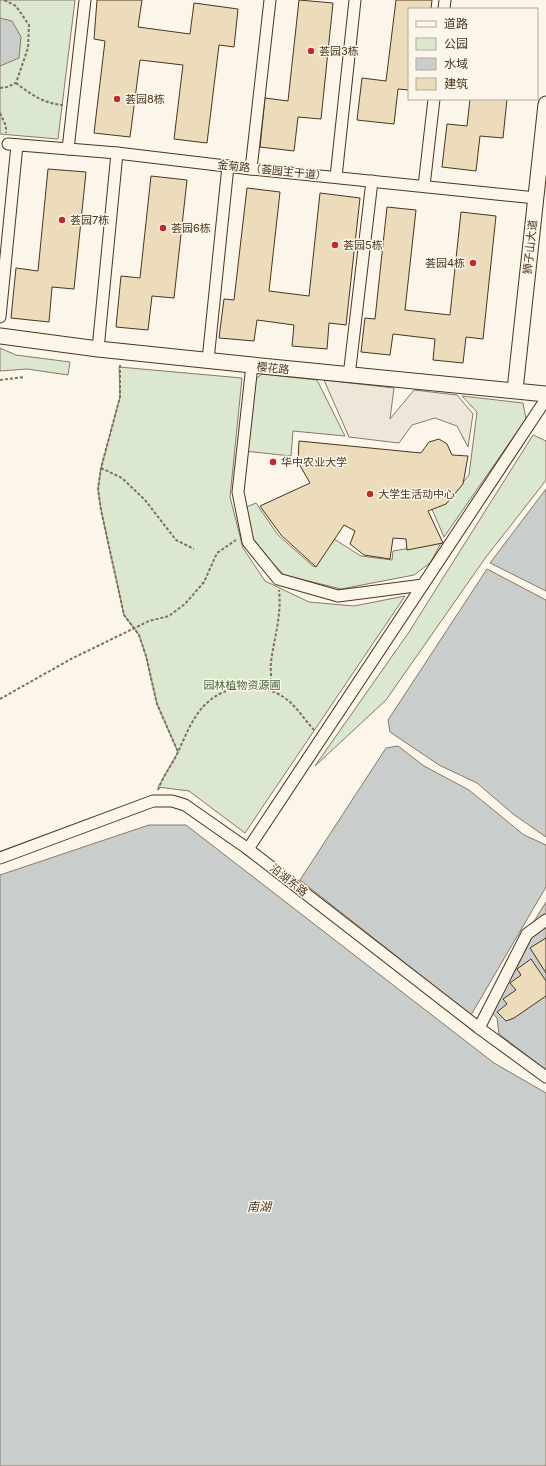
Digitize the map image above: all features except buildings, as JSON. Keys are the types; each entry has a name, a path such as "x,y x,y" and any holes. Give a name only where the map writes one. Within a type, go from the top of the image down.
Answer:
{"street":[{"path":"68,149 84,0"},
{"path":"251,168 270,0"},
{"path":"336,177 355,0"},
{"path":"424,186 434,100"},
{"name":"狮子山大道","path":"515,390 546,104"},
{"path":"0,316 12,144"},
{"name":"金菊路（荟园主干道）","path":"12,144 117,153 536,198"},
{"path":"98,349 117,153"},
{"path":"208,360 228,166"},
{"path":"349,376 372,181"},
{"name":"樱花路","path":"0,336 122,352 349,376 546,394"},
{"path":"252,365 238,492 248,542 278,579 338,596 423,585"},
{"path":"248,849 546,400"},
{"name":"沿湖东路","path":"0,858 154,801 172,801 185,805 248,849 479,1028 546,1076"},
{"path":"479,1028 527,934 546,920"}],"path":[{"path":"0,88 16,83 28,48 29,25 16,6 4,0"},
{"path":"16,83 31,94 53,104 72,106"},
{"path":"0,113 12,144"},
{"path":"122,352 119,367 120,397 101,468 98,489 101,510 124,615 139,635 146,656 156,704 178,752"},
{"path":"0,380 24,377"},
{"path":"101,468 122,478 145,500 176,540 194,548"},
{"path":"0,699 71,659 150,621 170,616 184,604 204,582 217,553 246,533"},
{"path":"272,691 271,664 279,620 280,599 278,579"},
{"path":"154,801 158,787 178,752 185,734 208,702 225,692 240,688 259,687 272,691 284,697 292,704 322,737"}],"green space":[{"path":"0,0 75,0 58,139 0,134"},
{"path":"0,348 16,355 70,362 68,375 27,369 0,371"},
{"name":"园林植物资源圃","path":"119,367 242,378 230,497 243,548 265,581 309,602 354,606 405,596 245,833 189,791 158,787 178,752 157,704 146,656 139,635 124,615 101,510 98,489 101,468 120,397"},
{"path":"262,374 317,380 345,436 293,431 291,456 244,451 251,382"},
{"path":"462,396 523,403 526,419 444,537 431,507 449,499 469,475 477,412"},
{"path":"533,435 546,441 546,480 486,557 386,700 315,766 409,632"},
{"path":"256,503 278,535 314,567 334,539 361,556 392,560 393,551 441,543 430,563 414,575 341,589 284,575 252,541 244,508"}],"shaded area":[{"path":"324,380 394,388 390,419 414,390 457,395 473,414 468,447 457,426 435,418 412,425 399,443 349,437"}],"water":[{"path":"0,18 12,21 21,37 19,58 0,66"},
{"path":"546,489 546,591 490,563"},
{"path":"487,569 546,600 546,837 513,814 477,783 439,765 390,732 388,720"},
{"path":"398,746 424,766 469,790 524,835 546,845 546,887 471,1015 300,880 386,748"},
{"name":"南湖","path":"149,825 186,825 494,1063 546,1093 546,1466 0,1466 0,875"},
{"path":"546,902 546,1070 499,1034 497,1018 487,1007 526,934"}],"place":[{"name":"荟园3栋","path":"311,51"},
{"name":"荟园8栋","path":"117,99"},
{"name":"荟园7栋","path":"62,220"},
{"name":"荟园6栋","path":"163,228"},
{"name":"荟园5栋","path":"335,245"},
{"name":"荟园4栋","path":"473,263"},
{"name":"华中农业大学","path":"273,462"},
{"name":"大学生活动中心","path":"370,494"}]}
